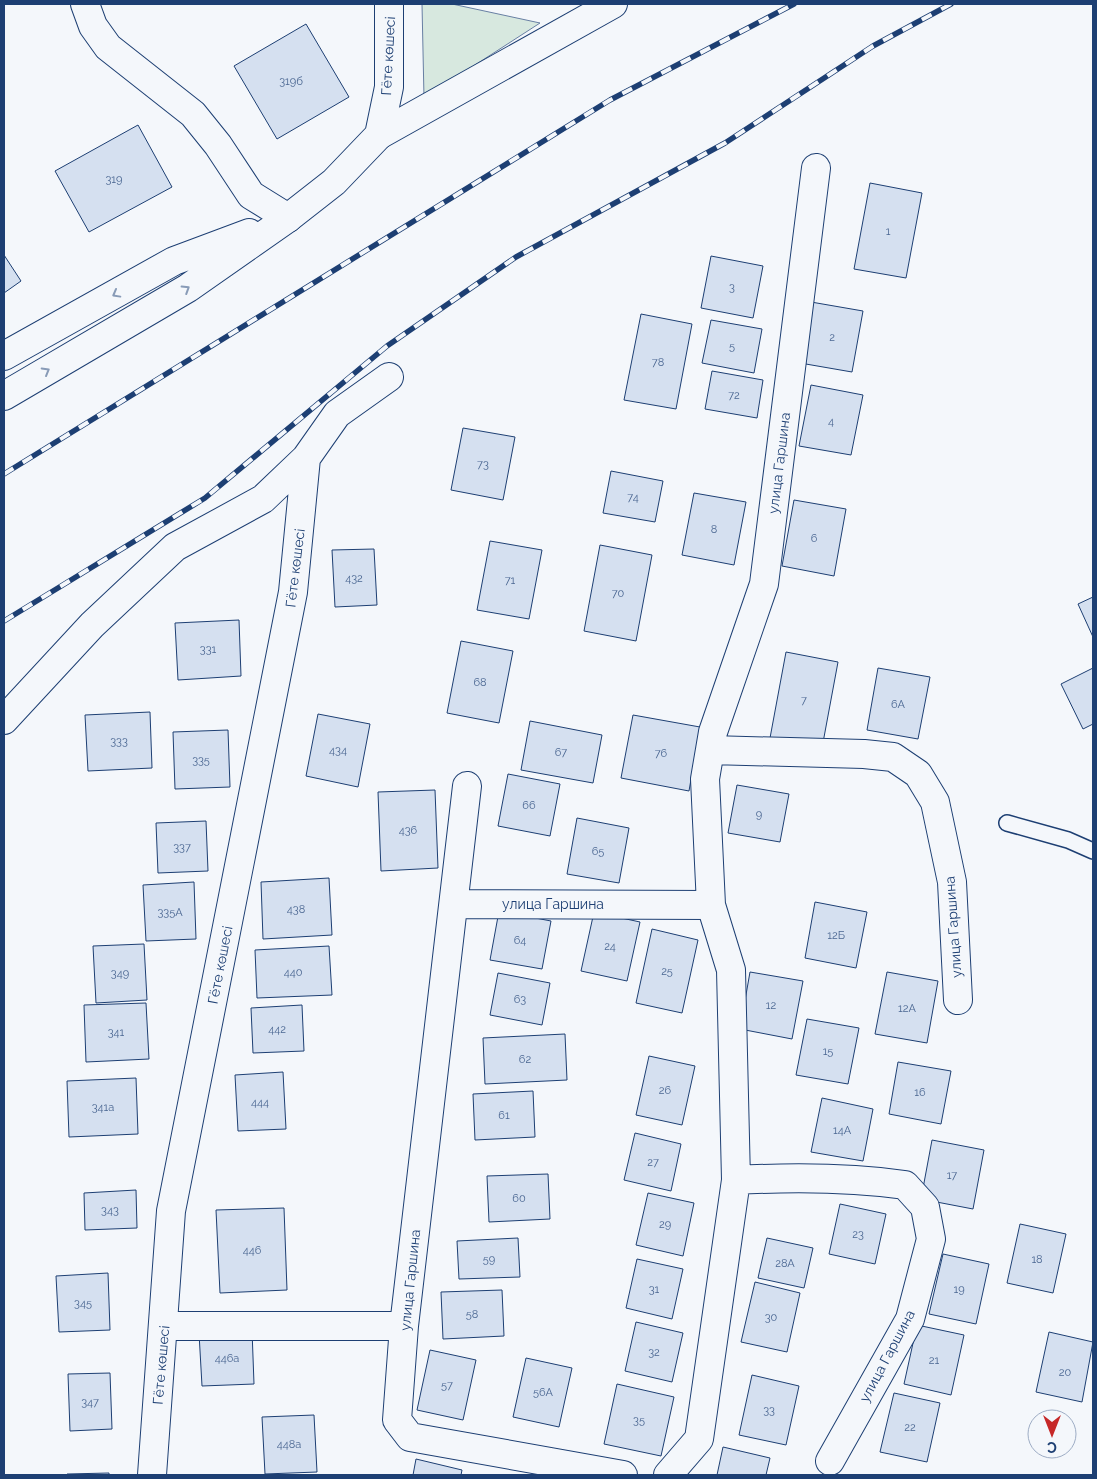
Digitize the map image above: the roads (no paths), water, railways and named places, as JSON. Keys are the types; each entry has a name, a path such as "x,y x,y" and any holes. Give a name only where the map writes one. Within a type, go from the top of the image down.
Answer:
{"street":[{"path":"85,4 93,26 108,47 193,114 218,145 251,195 288,218"},
{"name":"Гёте көшесі","path":"379,135 389,87 389,4"},
{"path":"4,396 188,288 288,218 334,182 379,135 613,4"},
{"name":"улица Гаршина","path":"668,1475 699,1439 736,1180 731,970 711,905 704,779 714,732 764,584 816,168"},
{"path":"4,356 174,261 288,218"},
{"path":"4,720 92,625 175,547 262,498 306,458 336,414 389,376"},
{"name":"Гёте көшесі","path":"152,1475 172,1211 294,592 306,458"},
{"name":"улица Гаршина","path":"710,750 864,754 893,757 918,774 936,802 952,882 958,1000"},
{"name":"улица Гаршина","path":"467,786 404,1326 397,1420 410,1437 623,1475"},
{"name":"улица Гаршина","path":"454,904 711,905"},
{"name":"улица Гаршина","path":"736,1180 794,1176 872,1180 905,1185 925,1207 931,1239 910,1318 830,1460"},
{"path":"164,1326 404,1326"}],"lane":[{"path":"1007,823 1068,840 1093,851"}],"railway":[{"path":"4,474 610,100 794,4"},
{"path":"4,621 205,498 387,346 516,257 725,143 873,46 951,4"}]}
